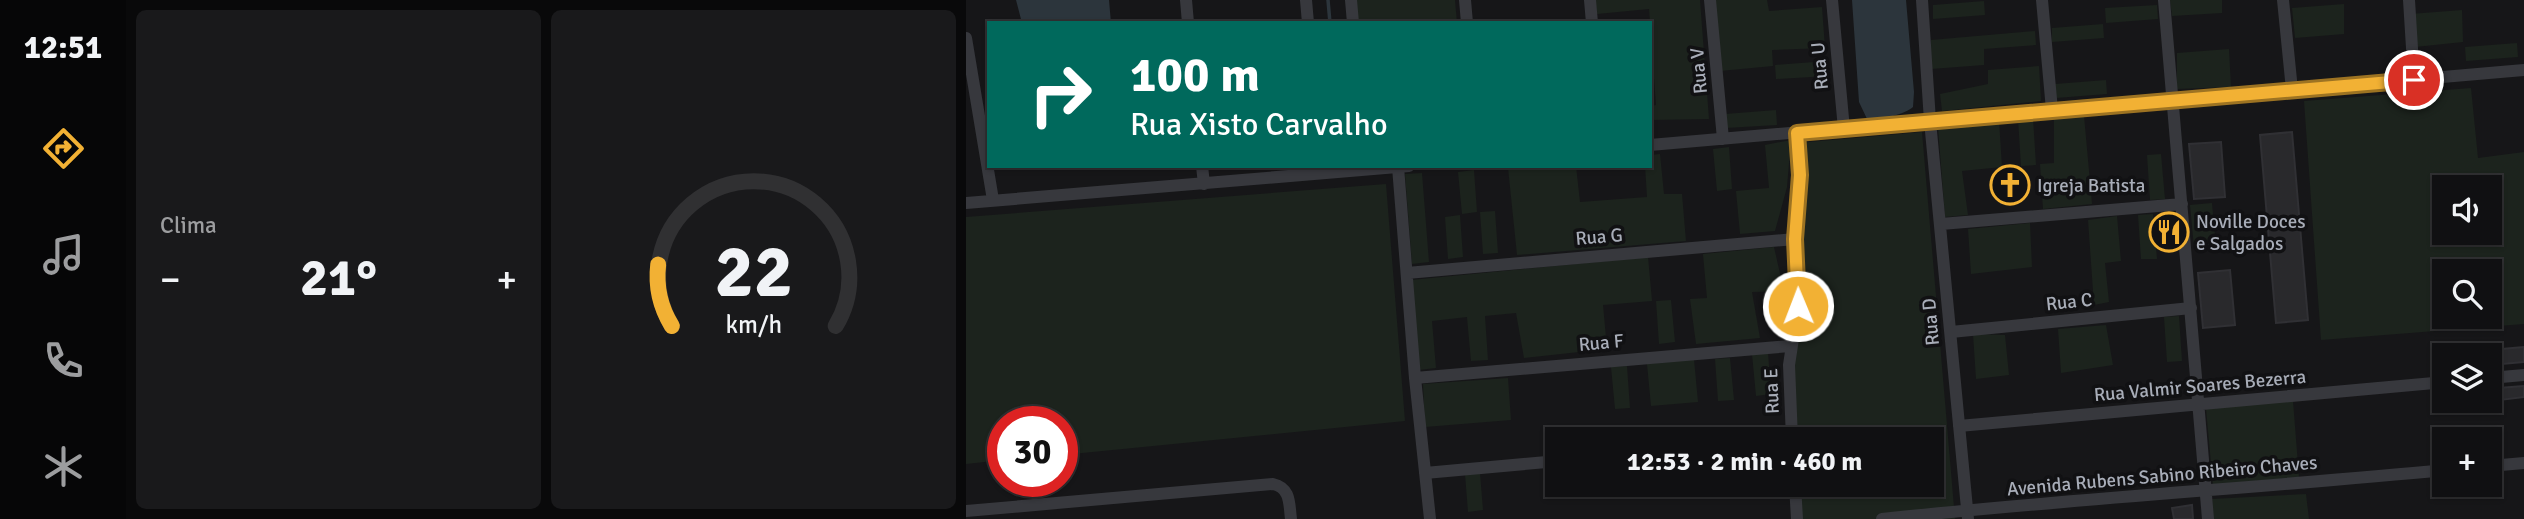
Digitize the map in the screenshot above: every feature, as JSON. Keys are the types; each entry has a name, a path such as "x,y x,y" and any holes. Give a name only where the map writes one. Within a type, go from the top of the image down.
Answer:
{"street":[{"path":"1186,0 1188,21"},
{"path":"1306,0 1308,21"},
{"path":"1351,0 1353,21"},
{"path":"1465,0 1466,21"},
{"path":"1590,0 1592,21"},
{"name":"Rua V","path":"1710,0 1723,139"},
{"name":"Rua U","path":"1832,0 1844,129"},
{"name":"Rua D","path":"1922,0 1930,121 1968,514"},
{"path":"2042,0 2053,110"},
{"path":"2164,0 2208,519"},
{"path":"2283,0 2292,90"},
{"path":"2409,0 2414,80"},
{"path":"966,38 987,164"},
{"path":"1652,145 2524,71"},
{"name":"Rua E","path":"1792,427 1790,346 1798,306 1795,239 1800,175 1797,133"},
{"path":"988,168 993,200"},
{"path":"1202,168 1204,184"},
{"path":"966,203 1368,168"},
{"path":"1404,168 1407,273 1430,519"},
{"path":"1941,224 2182,204"},
{"name":"Rua G","path":"1407,273 1795,239"},
{"name":"Rua C","path":"1951,332 2191,308"},
{"name":"Rua F","path":"1415,377 1790,346"},
{"path":"2502,377 2524,375"},
{"name":"Rua Valmir Soares Bezerra","path":"1959,426 2432,383"},
{"path":"1425,473 1545,462"},
{"path":"2502,465 2524,463"},
{"name":"Avenida Rubens Sabino Ribeiro Chaves","path":"1882,519 1968,514 2432,471"},
{"path":"966,511 1273,484 1281,486 1288,495 1291,519"},
{"path":"1796,497 1797,519"}],"shaded area":[{"path":"1016,0 1109,0 1111,21 1021,21"},
{"path":"1355,0 1455,0 1457,21 1357,21"},
{"path":"1595,0 1700,0 1709,119 1652,120 1652,106 1656,105 1652,21 1649,9 1597,14"},
{"path":"1714,0 1767,0 1769,11 1822,7 1825,48 1772,50 1773,66 1720,71"},
{"path":"1852,0 1906,0 1914,92 1913,107 1910,110 1868,121 1859,102"},
{"path":"2170,0 2222,0 2222,13 2172,16"},
{"path":"1984,1 1985,15 1933,19 1933,5"},
{"path":"2344,4 2344,34 2295,38 2292,8"},
{"path":"2157,5 2158,19 2106,23 2105,8"},
{"path":"2462,10 2463,42 2415,47 2410,14"},
{"path":"2103,24 2104,38 2052,42 2052,28"},
{"path":"2035,31 2036,45 1984,49 1984,65 1931,69 1931,40"},
{"path":"2517,43 2518,57 2466,61 2465,47"},
{"path":"2229,49 2231,87 2177,89 2177,53"},
{"path":"1827,61 1828,76 1776,79 1775,65"},
{"path":"2039,66 2041,101 1942,111 1940,94 1988,84 1988,70"},
{"path":"2106,80 2107,94 2056,98 2055,84"},
{"path":"2471,88 2478,158 2524,152 2524,324 2502,326 2502,259 2432,259 2432,329 2461,329 2321,340 2304,101"},
{"path":"1776,110 1777,125 1726,128 1725,114"},
{"path":"2084,116 2092,204 2043,209 2040,164 2054,163 2054,119"},
{"path":"2033,118 2036,165 2021,166 2018,119"},
{"path":"1999,120 2002,167 1962,171 1968,215 1945,217 1938,127"},
{"path":"1922,132 1955,519 1802,519 1801,497 1944,497 1944,427 1796,427 1791,357 1798,143"},
{"path":"1791,140 1787,187 1775,231 1740,234 1736,191 1769,188 1765,145"},
{"path":"1729,147 1732,189 1717,191 1713,149"},
{"path":"1660,154 1664,194 1682,194 1686,241 1517,255 1508,168 1576,168 1580,202 1647,197 1645,168 1652,168 1652,155"},
{"path":"2161,154 2165,199 2150,200 2147,155"},
{"path":"1474,170 1477,212 1462,214 1458,172"},
{"path":"1422,173 1429,262 1412,264 1405,174"},
{"path":"1386,184 1405,421 1078,453 1078,406 987,406 987,462 966,464 966,217"},
{"path":"2212,203 2216,246 2194,248 2190,205"},
{"path":"1495,211 1498,253 1483,254 1480,212"},
{"path":"2153,214 2157,259 2141,259 2138,215"},
{"path":"1460,215 1463,257 1448,259 1445,217"},
{"path":"2117,216 2121,261 2105,263 2109,302 2094,305 2088,220"},
{"path":"2030,223 2032,267 1971,274 1968,229"},
{"path":"1774,247 1784,291 1752,292 1760,338 1696,344 1690,299 1707,298 1703,254"},
{"path":"1648,257 1652,301 1603,305 1607,349 1524,358 1516,313 1485,316 1488,360 1471,361 1467,317 1432,321 1436,368 1419,370 1411,280"},
{"path":"1671,300 1675,342 1659,344 1656,301"},
{"path":"2179,316 2182,361 2167,362 2164,317"},
{"path":"2106,325 2113,365 2061,373 2058,329"},
{"path":"1973,334 2005,335 2009,375 1976,379"},
{"path":"1768,352 1771,394 1756,396 1752,354"},
{"path":"1730,358 1734,400 1718,401 1715,359"},
{"path":"1694,359 1698,402 1651,406 1647,364"},
{"path":"1627,366 1630,408 1615,409 1611,367"},
{"path":"1508,378 1511,420 1425,427 1423,384"},
{"path":"2293,401 2299,477 2213,485 2206,408"},
{"path":"1480,473 1483,510 1468,512 1465,474"},
{"path":"2306,494 2309,519 2213,519 2212,499"}],"building":[{"path":"2292,132 2308,320 2276,323 2260,135"},
{"path":"2221,142 2225,197 2194,199 2189,144"},
{"name":"Igreja Batista","path":"2019,167 2020,200 2001,203 2001,169"},
{"name":"Noville Doces e Salgados","path":"2161,220 2174,220 2176,244 2162,244"},
{"path":"2230,270 2235,325 2203,328 2198,273"},
{"path":"2524,347 2524,362 2502,364 2502,349"},
{"path":"2524,386 2524,397 2502,400 2502,388"},
{"path":"2192,505 2193,519 2174,519 2172,508"}],"waterway":[{"path":"1328,0 1330,21"}],"place":[{"name":"Igreja Batista","path":"2010,185"},
{"name":"Noville Doces e Salgados","path":"2169,232"}],"route":[{"path":"1798,306 1795,222 1800,160 1797,133 2414,80"}]}
